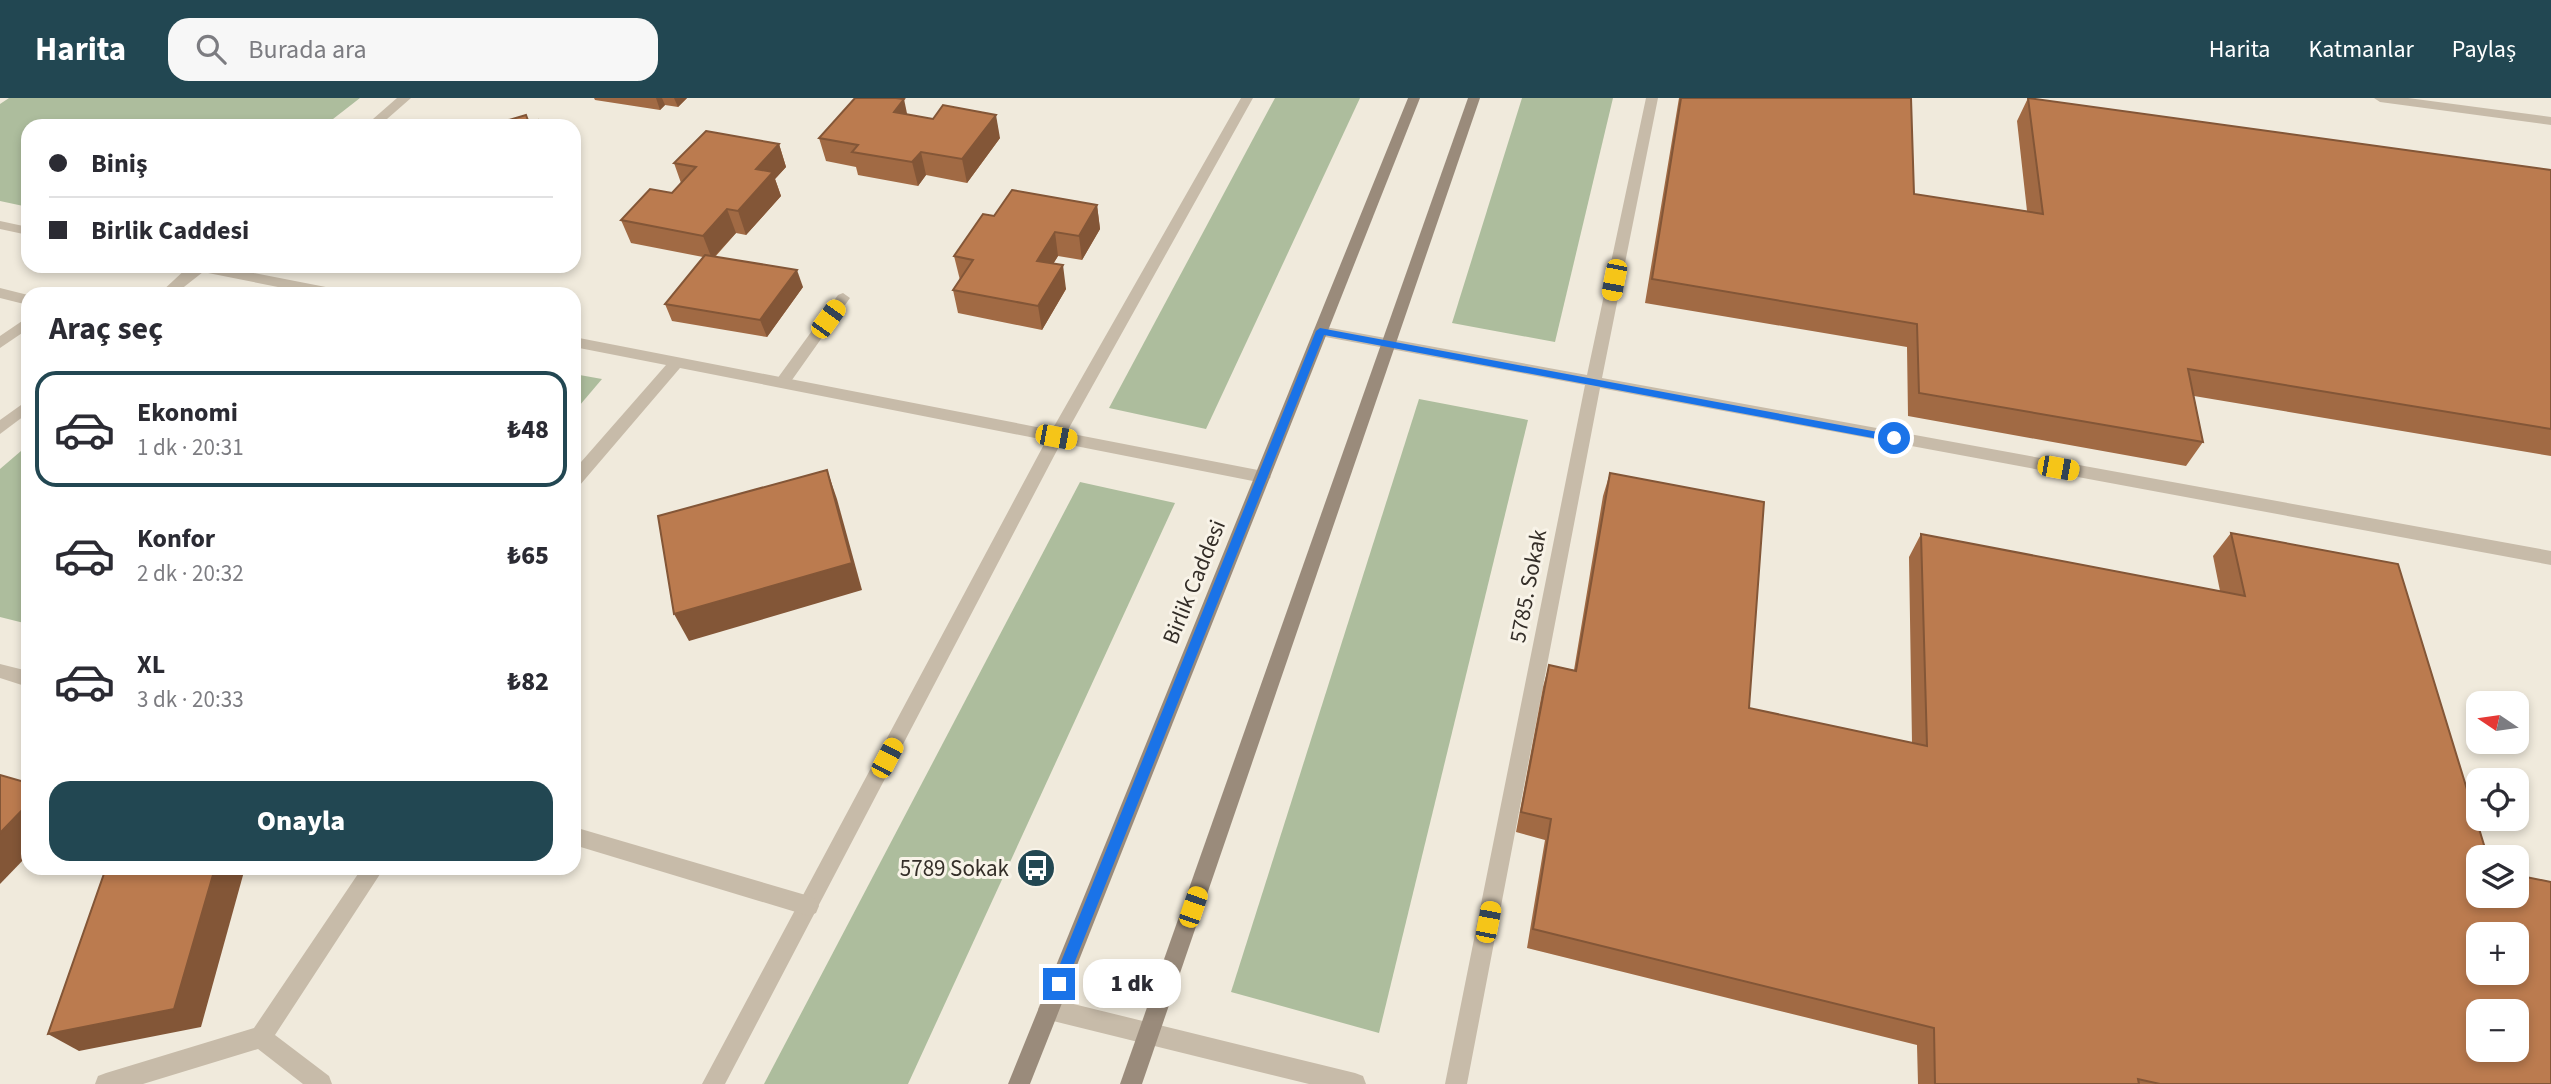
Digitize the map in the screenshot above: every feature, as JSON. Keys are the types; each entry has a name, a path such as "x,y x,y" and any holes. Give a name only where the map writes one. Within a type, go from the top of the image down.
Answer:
{"street":[{"path":"380,119 405,98"},
{"path":"713,1084 1056,437 1247,98"},
{"name":"Birlik Caddesi","path":"1018,1084 1414,98"},
{"path":"1131,1084 1475,98"},
{"name":"5785. Sokak","path":"1456,1084 1593,383 1652,98"},
{"path":"2380,98 2551,121"},
{"path":"0,225 21,230"},
{"path":"174,287 191,273"},
{"path":"233,273 302,287"},
{"path":"0,293 21,298"},
{"path":"782,383 844,298"},
{"path":"0,343 21,327"},
{"path":"1320,331 2551,558"},
{"path":"581,343 1263,477"},
{"path":"581,473 677,362"},
{"path":"0,428 21,411"},
{"path":"0,671 21,677"},
{"path":"581,838 809,906"},
{"path":"106,1084 261,1037 369,875"},
{"path":"1049,1009 1356,1084"},
{"path":"261,1037 321,1084"}],"green space":[{"path":"9,98 360,98 333,119 21,119 21,206 0,201 0,104"},
{"path":"1275,98 1360,98 1206,429 1109,408"},
{"path":"1522,98 1613,98 1555,342 1452,323"},
{"path":"581,375 602,379 581,404"},
{"path":"1419,399 1528,420 1379,1033 1231,992"},
{"path":"21,451 21,622 0,617 0,469"},
{"path":"1080,482 1175,503 908,1084 764,1084"}],"building":[{"path":"855,98 904,99 894,112 933,119 943,105 996,115 962,159 921,152 912,162 852,152 858,145 819,138"},
{"path":"1681,98 1911,98 1914,194 2043,214 2028,98 2551,170 2551,429 2188,369 2203,442 1919,393 1917,324 1652,279"},
{"path":"526,115 528,119 512,119"},
{"path":"706,131 779,144 756,169 773,172 738,211 727,209 703,236 621,220 650,189 672,193 696,167 674,163"},
{"path":"1012,190 1097,205 1079,236 1055,232 1037,261 1063,265 1038,306 953,290 973,260 954,256 983,214 994,216"},
{"path":"705,255 797,270 760,320 665,304"},
{"path":"827,470 852,563 674,614 658,516"},
{"path":"1610,473 1764,502 1749,708 1927,746 1921,534 2245,596 2231,533 2398,564 2466,786 2466,831 2480,831 2484,845 2466,845 2466,908 2529,908 2529,878 2551,882 2551,1084 2160,1084 2138,1079 2139,1084 1935,1084 1934,1028 1533,929 1551,819 1521,812 1549,665 1576,671"},
{"path":"0,775 21,781 21,811 0,833"},
{"path":"104,875 213,875 174,1009 48,1034"}],"place":[{"name":"5789 Sokak","path":"1036,868"}],"route":[{"path":"1059,984 1320,331 1894,438"}]}
